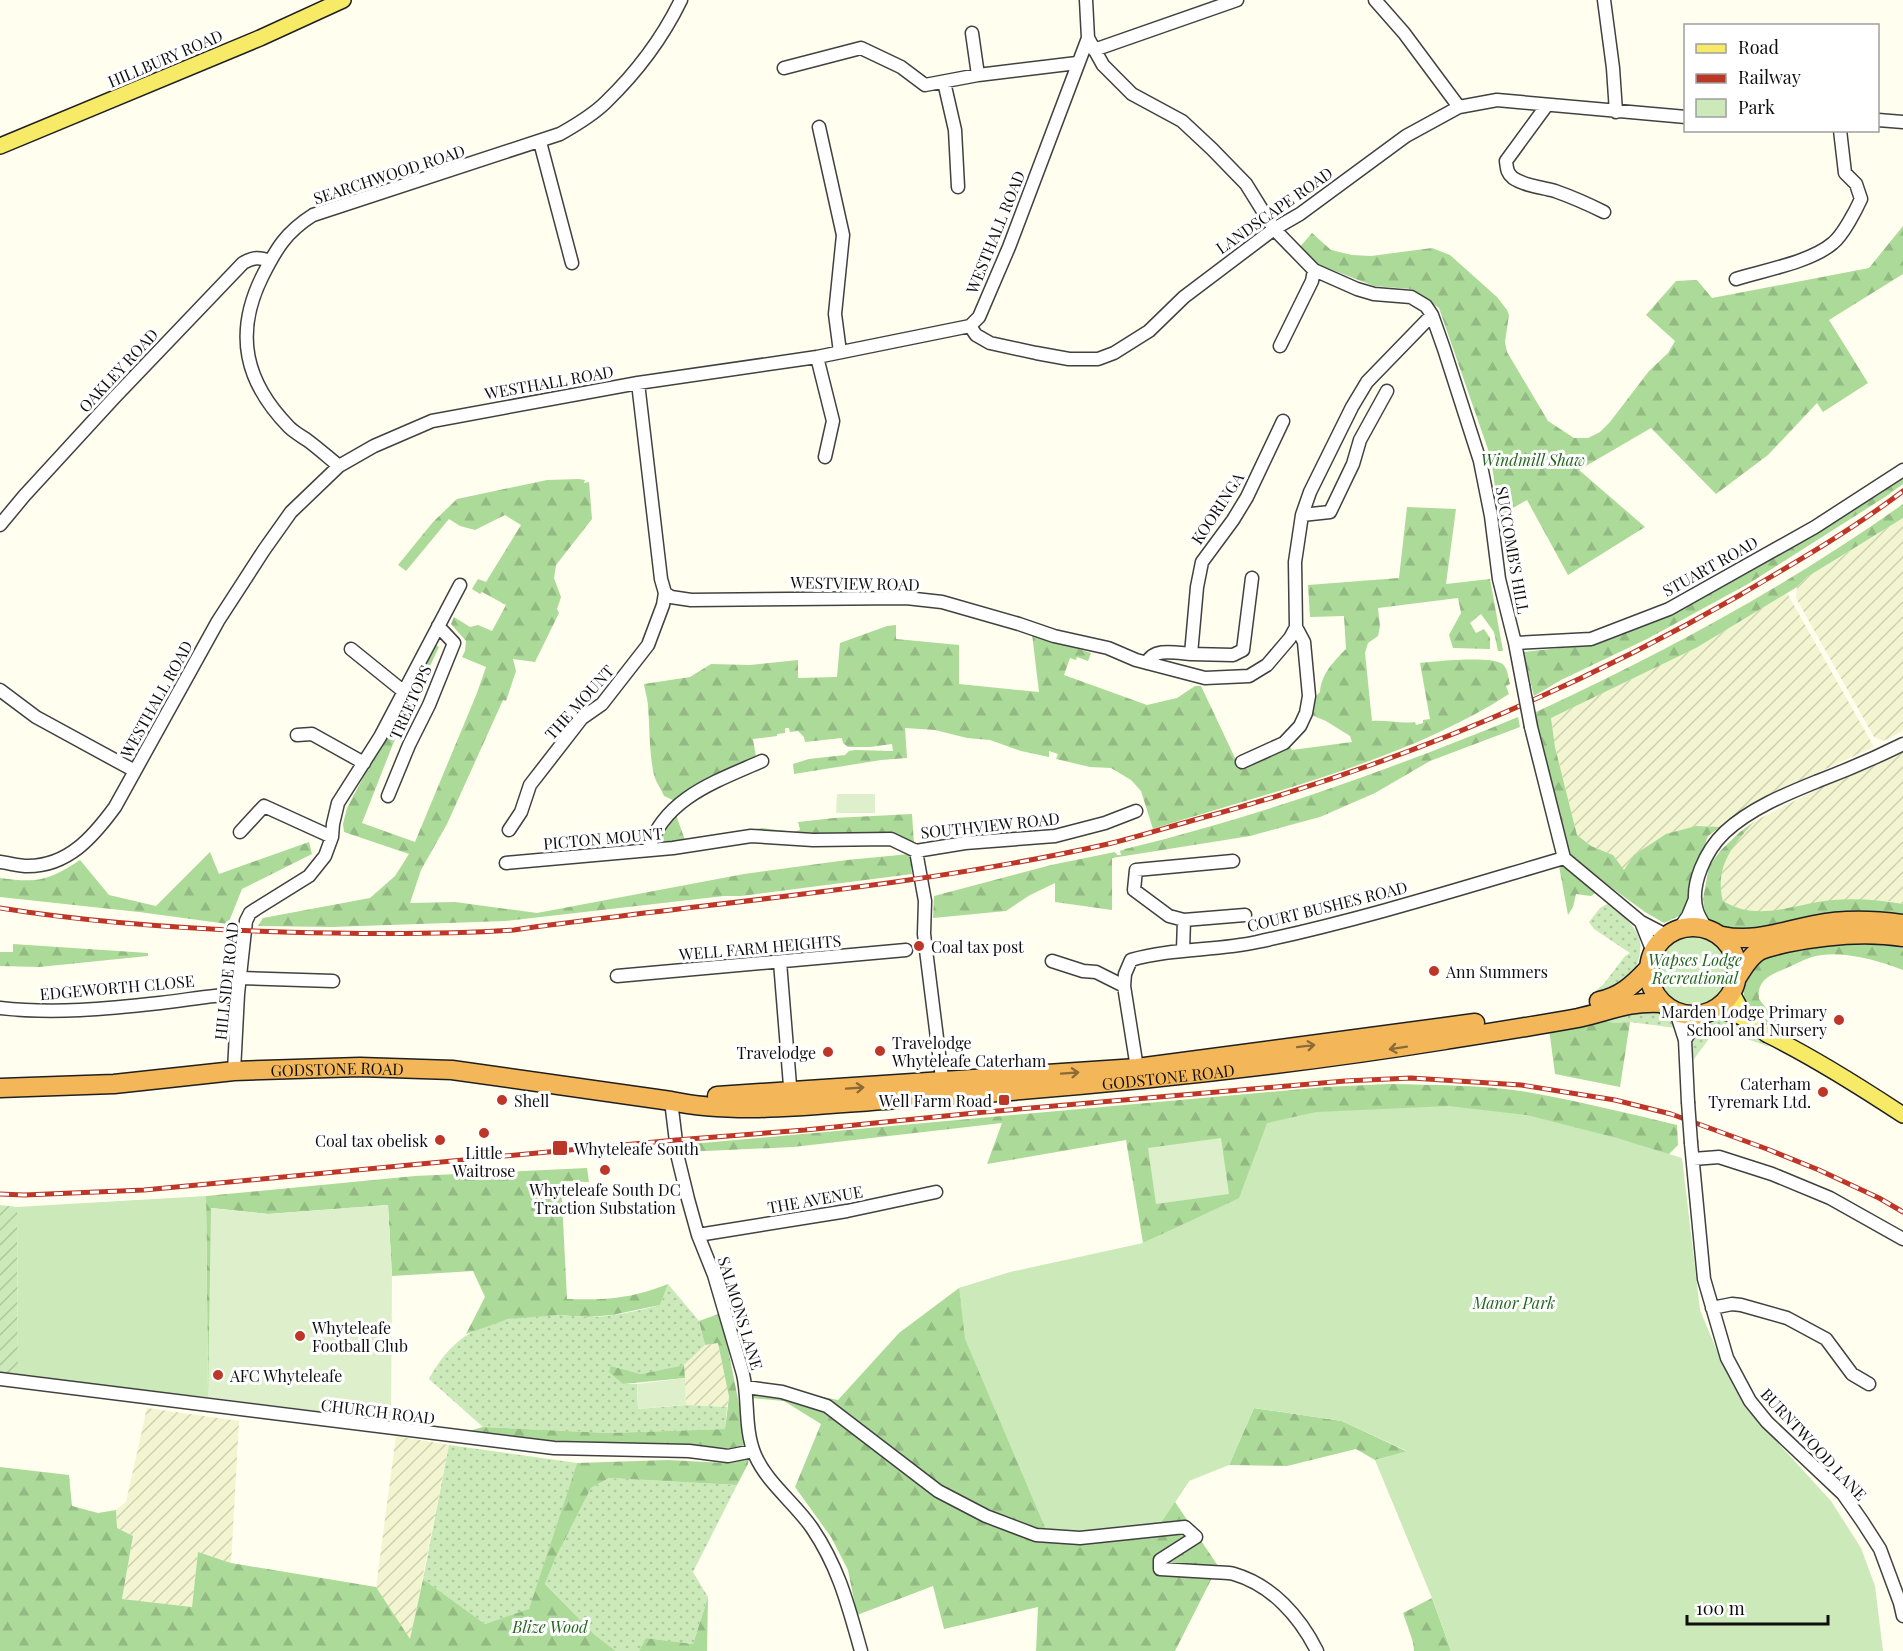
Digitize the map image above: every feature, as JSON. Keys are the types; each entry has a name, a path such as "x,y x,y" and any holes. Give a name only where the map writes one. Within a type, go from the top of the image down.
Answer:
{"highway":[{"path":"1903,924 1856,920 1813,925 1755,939 1739,940 1722,936 1706,928 1687,927 1672,932 1653,952 1647,970 1652,990 1669,1008 1688,1016 1708,1013 1724,1003 1748,960 1760,950 1814,937 1853,934 1903,937"},
{"path":"1722,936 1734,952 1735,984"},
{"name":"GODSTONE ROAD","path":"1537,1020 1617,996 1647,970"},
{"name":"GODSTONE ROAD","path":"944,1089 1137,1068 1271,1058 1338,1057 1537,1020 1595,1014 1633,1003 1669,1008"},
{"name":"GODSTONE ROAD","path":"0,1088 114,1084 234,1071 360,1067 452,1070 671,1101 706,1097 791,1099 944,1089 1138,1081 1271,1058"}],"main road":[{"name":"HILLBURY ROAD","path":"0,146 229,51 343,0"},
{"path":"1735,984 1746,1019"},
{"path":"1708,1013 1732,1013 1746,1019 1765,1033 1848,1079 1903,1115"}],"street":[{"name":"SEARCHWOOD ROAD","path":"339,466 290,428 272,406 252,372 247,355 249,311 258,286 279,245 290,232 314,215 540,142 581,122 606,102 655,43 681,0"},
{"name":"WESTHALL ROAD","path":"0,862 28,866 51,864 73,853 96,833 115,807 218,621 291,512 339,466 374,446 432,421 638,383 817,357 970,326 979,317 1009,247 1088,38 1086,0"},
{"path":"1094,50 1237,0"},
{"path":"1375,0 1404,33 1459,107"},
{"path":"1604,0 1616,112"},
{"path":"972,33 978,75"},
{"path":"1088,38 1103,65 1132,94 1182,121 1212,149 1246,184 1274,229 1314,270 1357,290 1410,297 1426,306 1432,315 1367,382 1322,467 1302,515 1295,562 1296,627 1304,642 1309,696 1306,713 1300,726 1284,743 1242,762"},
{"path":"784,69 861,48 901,67 925,85 978,75 1077,63"},
{"path":"944,82 955,130 958,187"},
{"name":"LANDSCAPE ROAD","path":"970,326 976,335 990,343 1069,359 1098,359 1124,348 1149,331 1184,297 1274,229 1300,214 1406,136 1459,107 1497,100 1684,117"},
{"path":"1547,105 1506,161 1506,170 1512,177 1524,183 1561,193 1604,212"},
{"path":"1879,120 1903,122"},
{"path":"819,127 843,235 835,314 840,352"},
{"path":"1737,279 1802,260 1834,242 1861,199 1856,184 1845,173 1840,132"},
{"path":"540,142 572,263"},
{"name":"OAKLEY ROAD","path":"0,525 92,422 243,263 259,257 270,261"},
{"path":"1280,346 1312,281 1314,270"},
{"name":"SUCCOMB'S HILL","path":"1432,315 1480,461 1491,516 1499,579 1515,643 1531,727 1564,858"},
{"path":"817,357 833,421 825,457"},
{"path":"638,383 661,579 665,593"},
{"path":"1302,515 1330,512 1353,464 1360,440 1387,391"},
{"name":"KOORINGA","path":"1191,654 1197,587 1202,562 1247,497 1283,421"},
{"name":"STUART ROAD","path":"1515,643 1591,639 1670,609 1815,527 1903,470"},
{"path":"1147,663 1150,656 1155,653 1233,655 1243,650 1252,578"},
{"name":"HILLSIDE ROAD","path":"234,1071 238,994 246,921 250,913 309,876 325,856 332,837 338,803 364,763 460,585"},
{"name":"WESTVIEW ROAD","path":"665,593 671,597 691,600 886,597 933,601 1019,624 1054,636 1108,648 1147,663 1205,678 1249,676 1267,664 1290,638 1296,627"},
{"name":"THE MOUNT","path":"510,830 521,812 530,785 582,718 602,704 648,645 663,605 665,593"},
{"name":"TREETOPS","path":"388,796 454,643 438,626"},
{"path":"351,649 403,691"},
{"path":"0,690 36,717 135,771"},
{"path":"297,735 312,734 364,763"},
{"path":"1564,858 1641,922 1672,932 1688,916 1696,897 1701,868 1709,851 1725,832 1744,818 1785,795 1903,744"},
{"path":"648,850 653,833 673,809 697,791 762,761"},
{"path":"240,832 264,806 332,837"},
{"name":"SOUTHVIEW ROAD","path":"703,844 751,836 813,840 891,839 916,851 965,843 1055,836 1105,823 1136,811"},
{"name":"PICTON MOUNT","path":"506,863 703,844"},
{"path":"916,851 926,901 924,934 944,1089"},
{"name":"COURT BUSHES ROAD","path":"1137,1068 1124,986 1125,974 1131,960 1150,954 1254,943 1338,924 1564,858"},
{"path":"1233,861 1136,870 1134,890 1169,916 1184,920 1245,915"},
{"path":"1696,897 1697,911 1706,928"},
{"path":"1183,950 1184,920"},
{"path":"1641,922 1653,952"},
{"name":"WELL FARM HEIGHTS","path":"617,976 906,950"},
{"path":"780,962 791,1099"},
{"path":"1052,962 1083,971 1096,972 1124,986"},
{"path":"240,978 333,981"},
{"name":"EDGEWORTH CLOSE","path":"0,1008 41,1012 95,1009 238,994"},
{"name":"BURNTWOOD LANE","path":"1669,1008 1685,1040 1691,1143 1704,1279 1727,1358 1750,1401 1767,1422 1844,1494 1880,1549 1903,1617"},
{"path":"1685,1040 1708,1013"},
{"name":"SALMONS LANE","path":"671,1101 678,1158 698,1235 720,1293 746,1387 745,1403 753,1451 760,1465 806,1519 828,1553 844,1588 861,1651"},
{"path":"1693,1159 1719,1157 1772,1174 1830,1198 1903,1239"},
{"name":"THE AVENUE","path":"698,1235 847,1211 936,1192"},
{"path":"1712,1308 1741,1305 1787,1318 1826,1340 1851,1374 1869,1384"},
{"name":"CHURCH ROAD","path":"0,1379 554,1448 689,1452 728,1456 753,1451"},
{"path":"746,1387 782,1392 827,1406 938,1491 986,1516 1036,1535 1080,1538 1185,1527 1196,1537 1160,1560 1160,1569 1234,1574 1262,1586 1292,1612 1311,1638 1317,1651"}],"green space":[{"name":"Windmill Shaw","path":"1903,226 1903,274 1829,320 1868,383 1823,412 1817,403 1768,455 1716,494 1651,428 1579,470 1645,527 1568,575 1527,500 1499,516 1491,458 1439,308 1411,289 1374,286 1317,264 1299,248 1312,233 1331,250 1352,255 1371,256 1432,248 1450,255 1497,297 1507,310 1509,315 1505,342 1507,352 1548,421 1574,438 1588,438 1600,432 1610,422 1649,371 1668,353 1675,341 1646,315 1676,281 1697,280 1712,298 1869,268"},
{"path":"1903,475 1903,484 1885,497 1748,584 1647,639 1561,680 1534,696 1523,652 1595,644 1674,612 1834,523"},
{"path":"547,480 585,480 584,483 589,482 592,519 556,565 554,578 561,597 557,609 559,613 535,662 513,659 516,671 506,701 503,700 447,824 421,870 410,903 455,902 537,913 744,874 910,854 912,874 741,896 505,921 331,927 258,926 263,918 370,898 395,876 409,854 344,832 343,824 347,808 434,644 439,647 393,744 362,823 415,842 486,667 462,657 466,641 451,624 454,617 470,627 478,625 492,631 506,605 472,589 478,579 486,582 521,525 505,515 475,530 460,526 449,519 406,571 398,565 433,522 457,499"},
{"path":"1903,504 1903,518 1807,577 1797,587 1696,648 1551,718 1555,747 1577,835 1591,846 1613,855 1624,870 1634,855 1666,834 1696,826 1720,827 1708,836 1692,879 1688,904 1681,915 1664,923 1645,912 1568,856 1534,713 1677,643 1769,591"},
{"path":"1407,507 1456,509 1446,584 1490,579 1503,651 1498,651 1494,632 1481,614 1470,623 1476,633 1484,629 1490,638 1490,649 1453,648 1449,635 1461,613 1458,598 1378,608 1380,626 1378,636 1368,643 1365,653 1372,721 1415,722 1416,725 1423,723 1423,720 1430,719 1420,663 1474,659 1501,663 1507,672 1510,684 1506,686 1509,694 1468,718 1381,757 1290,788 1153,829 1141,791 1131,780 1111,768 1090,767 1056,759 1058,754 1049,751 1049,757 1021,751 990,740 967,738 935,730 905,728 907,758 794,774 793,764 809,759 845,755 855,750 893,751 892,744 848,747 843,743 842,738 805,742 804,737 798,731 790,732 789,728 785,728 785,733 777,734 777,736 753,739 756,757 753,760 675,801 664,796 655,778 644,684 690,677 711,664 750,665 798,660 798,678 837,677 840,643 887,626 896,625 896,639 959,645 959,684 1039,692 1032,634 1091,653 1088,661 1077,657 1076,660 1070,658 1064,675 1147,705 1177,698 1195,686 1201,686 1235,758 1283,737 1292,750 1352,742 1350,736 1326,721 1311,715 1314,698 1320,692 1323,679 1346,649 1344,616 1310,617 1308,585 1399,578"},
{"path":"1903,518 1903,731 1883,741 1874,737 1796,598 1797,587 1807,577"},
{"path":"1787,593 1874,747 1764,797 1720,827 1696,826 1624,871 1613,855 1591,846 1577,835 1555,747 1551,718 1696,648"},
{"path":"1518,717 1520,727 1430,761 1375,793 1320,817 1250,836 1112,858 1112,910 1055,902 1055,883 1030,895 1006,911 933,918 934,896 1051,865 1115,852 1121,855 1120,851 1125,849 1226,822 1324,790"},
{"path":"1903,751 1903,904 1887,901 1755,913 1723,901 1720,877 1727,856 1737,839 1755,821 1814,791"},
{"path":"837,794 875,794 875,813 836,813"},
{"path":"912,814 914,844 904,838 878,833 808,834 760,831 676,843 666,842 659,838 659,832 676,815 685,840 762,828 794,832 800,830 798,822"},
{"path":"1755,821 1739,839 1723,867 1721,889 1723,901 1750,911 1764,911 1833,900 1877,900 1903,904 1903,916 1847,913 1790,921 1738,932 1713,923 1705,915 1703,899 1709,866 1721,850"},
{"path":"309,842 312,854 242,889 228,924 0,897 0,878 42,879 80,860 109,895 156,906 210,852 219,874"},
{"path":"1565,865 1595,893 1591,896 1576,894 1573,907 1568,915 1559,866"},
{"path":"1607,904 1612,905 1630,923 1639,937 1640,950 1633,977 1598,995 1593,993 1603,985 1625,956 1630,953 1594,929 1589,922 1600,908"},
{"name":"Wapses Lodge Recreational","path":"1700,931 1715,938 1725,948 1730,960 1731,972 1727,984 1719,995 1706,1002 1690,1005 1678,1004 1669,998 1661,986 1658,969 1661,953 1677,937"},
{"path":"1857,941 1903,948 1903,970 1870,959 1846,955 1812,957 1772,975 1764,980 1760,988 1759,999 1789,1037 1751,1013 1744,997 1744,987 1747,973 1754,962 1762,957 1788,949"},
{"path":"13,944 148,953 148,956 39,967 0,966 0,952 13,952"},
{"path":"1651,1008 1670,1019 1676,1028 1630,1022 1614,1023 1599,1019"},
{"path":"1727,1017 1739,1023 1770,1047 1730,1033 1711,1036 1694,1059 1691,1054 1694,1033 1705,1025"},
{"path":"1599,1019 1614,1023 1630,1022 1620,1087 1555,1074 1549,1029"},
{"path":"1389,1084 1493,1088 1565,1099 1677,1125 1678,1145 1666,1157 1333,1158 1143,1243 1126,1140 987,1164 1002,1123 793,1147 684,1152 680,1145 1325,1087"},
{"name":"Manor Park","path":"1449,1106 1527,1115 1617,1138 1682,1158 1700,1310 1717,1351 1745,1407 1831,1501 1861,1548 1875,1586 1883,1651 1451,1651 1432,1598 1375,1460 1407,1451 1342,1421 1254,1408 1229,1465 1189,1481 1161,1523 1080,1533 1046,1530 965,1339 959,1288 1010,1272 1143,1243 1239,1198 1267,1123 1316,1112"},
{"path":"1221,1138 1229,1194 1156,1204 1148,1148"},
{"path":"587,1168 589,1182 561,1181 567,1299 618,1298 668,1284 660,1305 612,1315 588,1317 558,1315 508,1319 466,1334 485,1297 473,1271 392,1276 388,1205 268,1214 211,1208 213,1333 208,1397 206,1196 415,1176"},
{"path":"206,1196 208,1397 18,1377 17,1207"},
{"path":"0,1205 17,1207 18,1377 0,1374"},
{"name":"Whyteleafe Football Club","path":"388,1205 392,1276 391,1421 208,1397 211,1208 268,1214"},
{"path":"668,1284 699,1321 705,1345 684,1365 641,1374 611,1366 623,1384 637,1384 638,1409 686,1405 727,1407 725,1429 609,1433 483,1427 429,1379 453,1346 482,1327 516,1318 556,1315 597,1317 660,1305"},
{"path":"971,1285 1189,1481 1175,1502 1218,1566 1175,1651 1036,1651 1038,1607 944,1629 933,1586 857,1615 848,1570 831,1537 795,1487 821,1424 784,1401 751,1398 753,1394 777,1388 838,1400 899,1333 959,1288"},
{"path":"721,1313 747,1445 730,1448 566,1443 469,1431 483,1427 609,1433 725,1429 729,1397 718,1343 705,1345 699,1321"},
{"path":"718,1343 729,1397 727,1407 686,1405 684,1365 705,1345"},
{"path":"684,1365 685,1378 623,1384 609,1372 611,1366 641,1374"},
{"path":"685,1378 686,1405 638,1409 637,1384"},
{"path":"147,1408 239,1421 231,1563 198,1552 192,1607 122,1599 133,1536 117,1528 116,1510 126,1502"},
{"path":"1254,1408 1342,1421 1408,1452 1375,1460 1356,1449 1287,1466 1229,1465"},
{"path":"396,1436 449,1445 410,1640 376,1587"},
{"path":"449,1445 577,1463 529,1610 485,1624 423,1579"},
{"name":"Blize Wood","path":"749,1457 748,1464 737,1485 609,1478 591,1488 545,1584 595,1635 616,1651 0,1651 0,1467 69,1475 72,1506 98,1513 116,1510 117,1528 133,1536 122,1599 192,1607 198,1552 231,1563 376,1587 410,1639 423,1579 485,1624 529,1609 577,1463 668,1460 725,1463"},
{"path":"609,1478 737,1485 693,1572 708,1597 693,1644 646,1638 639,1651 616,1651 595,1635 545,1584 591,1488"},
{"path":"708,1597 707,1651 639,1651 646,1638 693,1644"},
{"path":"1432,1598 1451,1651 1414,1651 1403,1613"}],"railway":[{"path":"0,908 105,921 247,931 398,934 514,930 887,883 1035,859 1108,844 1265,800 1336,777 1406,752 1542,696 1675,631 1740,595 1844,532 1903,491"},
{"path":"0,1194 144,1190 985,1112 1345,1081 1411,1078 1521,1085 1615,1100 1671,1114 1819,1170 1903,1212"}],"place":[{"name":"Coal tax post","path":"919,946"},
{"name":"Ann Summers","path":"1434,971"},
{"name":"Marden Lodge Primary School and Nursery","path":"1839,1020"},
{"name":"Travelodge Whyteleafe Caterham","path":"880,1051"},
{"name":"Travelodge","path":"828,1052"},
{"name":"Caterham Tyremark Ltd.","path":"1823,1092"},
{"name":"Shell","path":"502,1100"},
{"name":"Well Farm Road","path":"1004,1100"},
{"name":"Little Waitrose","path":"484,1133"},
{"name":"Coal tax obelisk","path":"440,1140"},
{"name":"Whyteleafe South","path":"560,1148"},
{"name":"Whyteleafe South DC Traction Substation","path":"605,1170"},
{"name":"Whyteleafe Football Club","path":"300,1336"},
{"name":"AFC Whyteleafe","path":"218,1375"}]}
